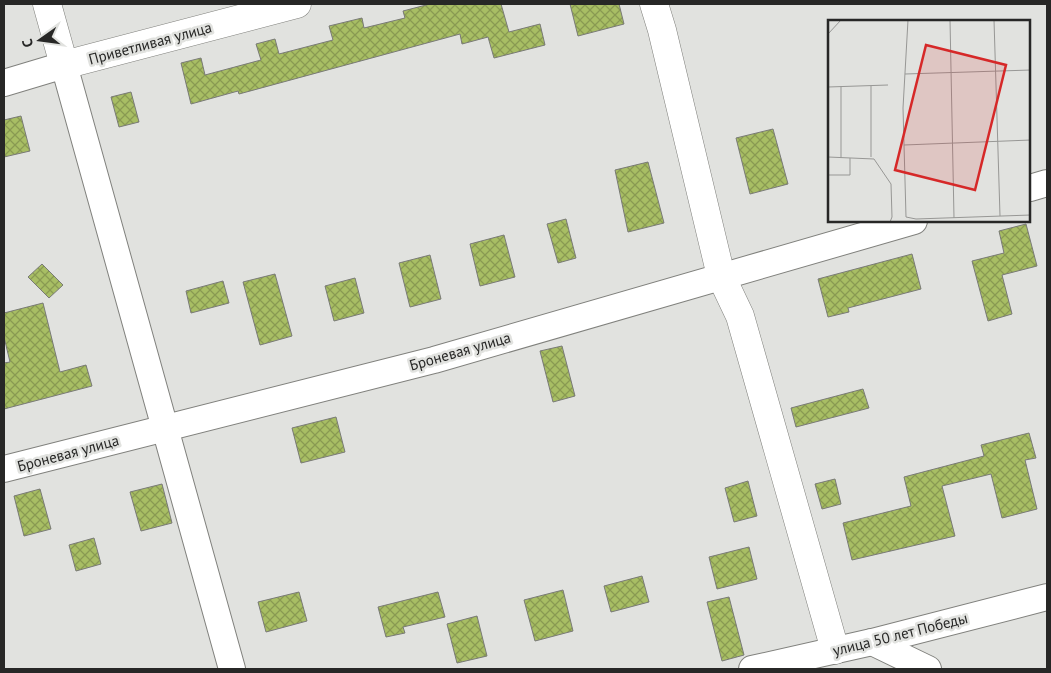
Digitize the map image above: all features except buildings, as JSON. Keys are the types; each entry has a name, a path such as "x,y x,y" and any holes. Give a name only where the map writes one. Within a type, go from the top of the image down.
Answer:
{"street":[{"path":"47,4 167,427 232,669"},
{"name":"Приветливая улица","path":"4,82 297,4"},
{"path":"654,4 662,30 721,276 740,316 835,650"},
{"path":"1031,188 1047,183"},
{"name":"Броневая улица","path":"4,469 434,360 910,222"},
{"name":"улица 50 лет Победы","path":"752,669 872,642 1047,597"},
{"path":"872,642 928,669"}]}
